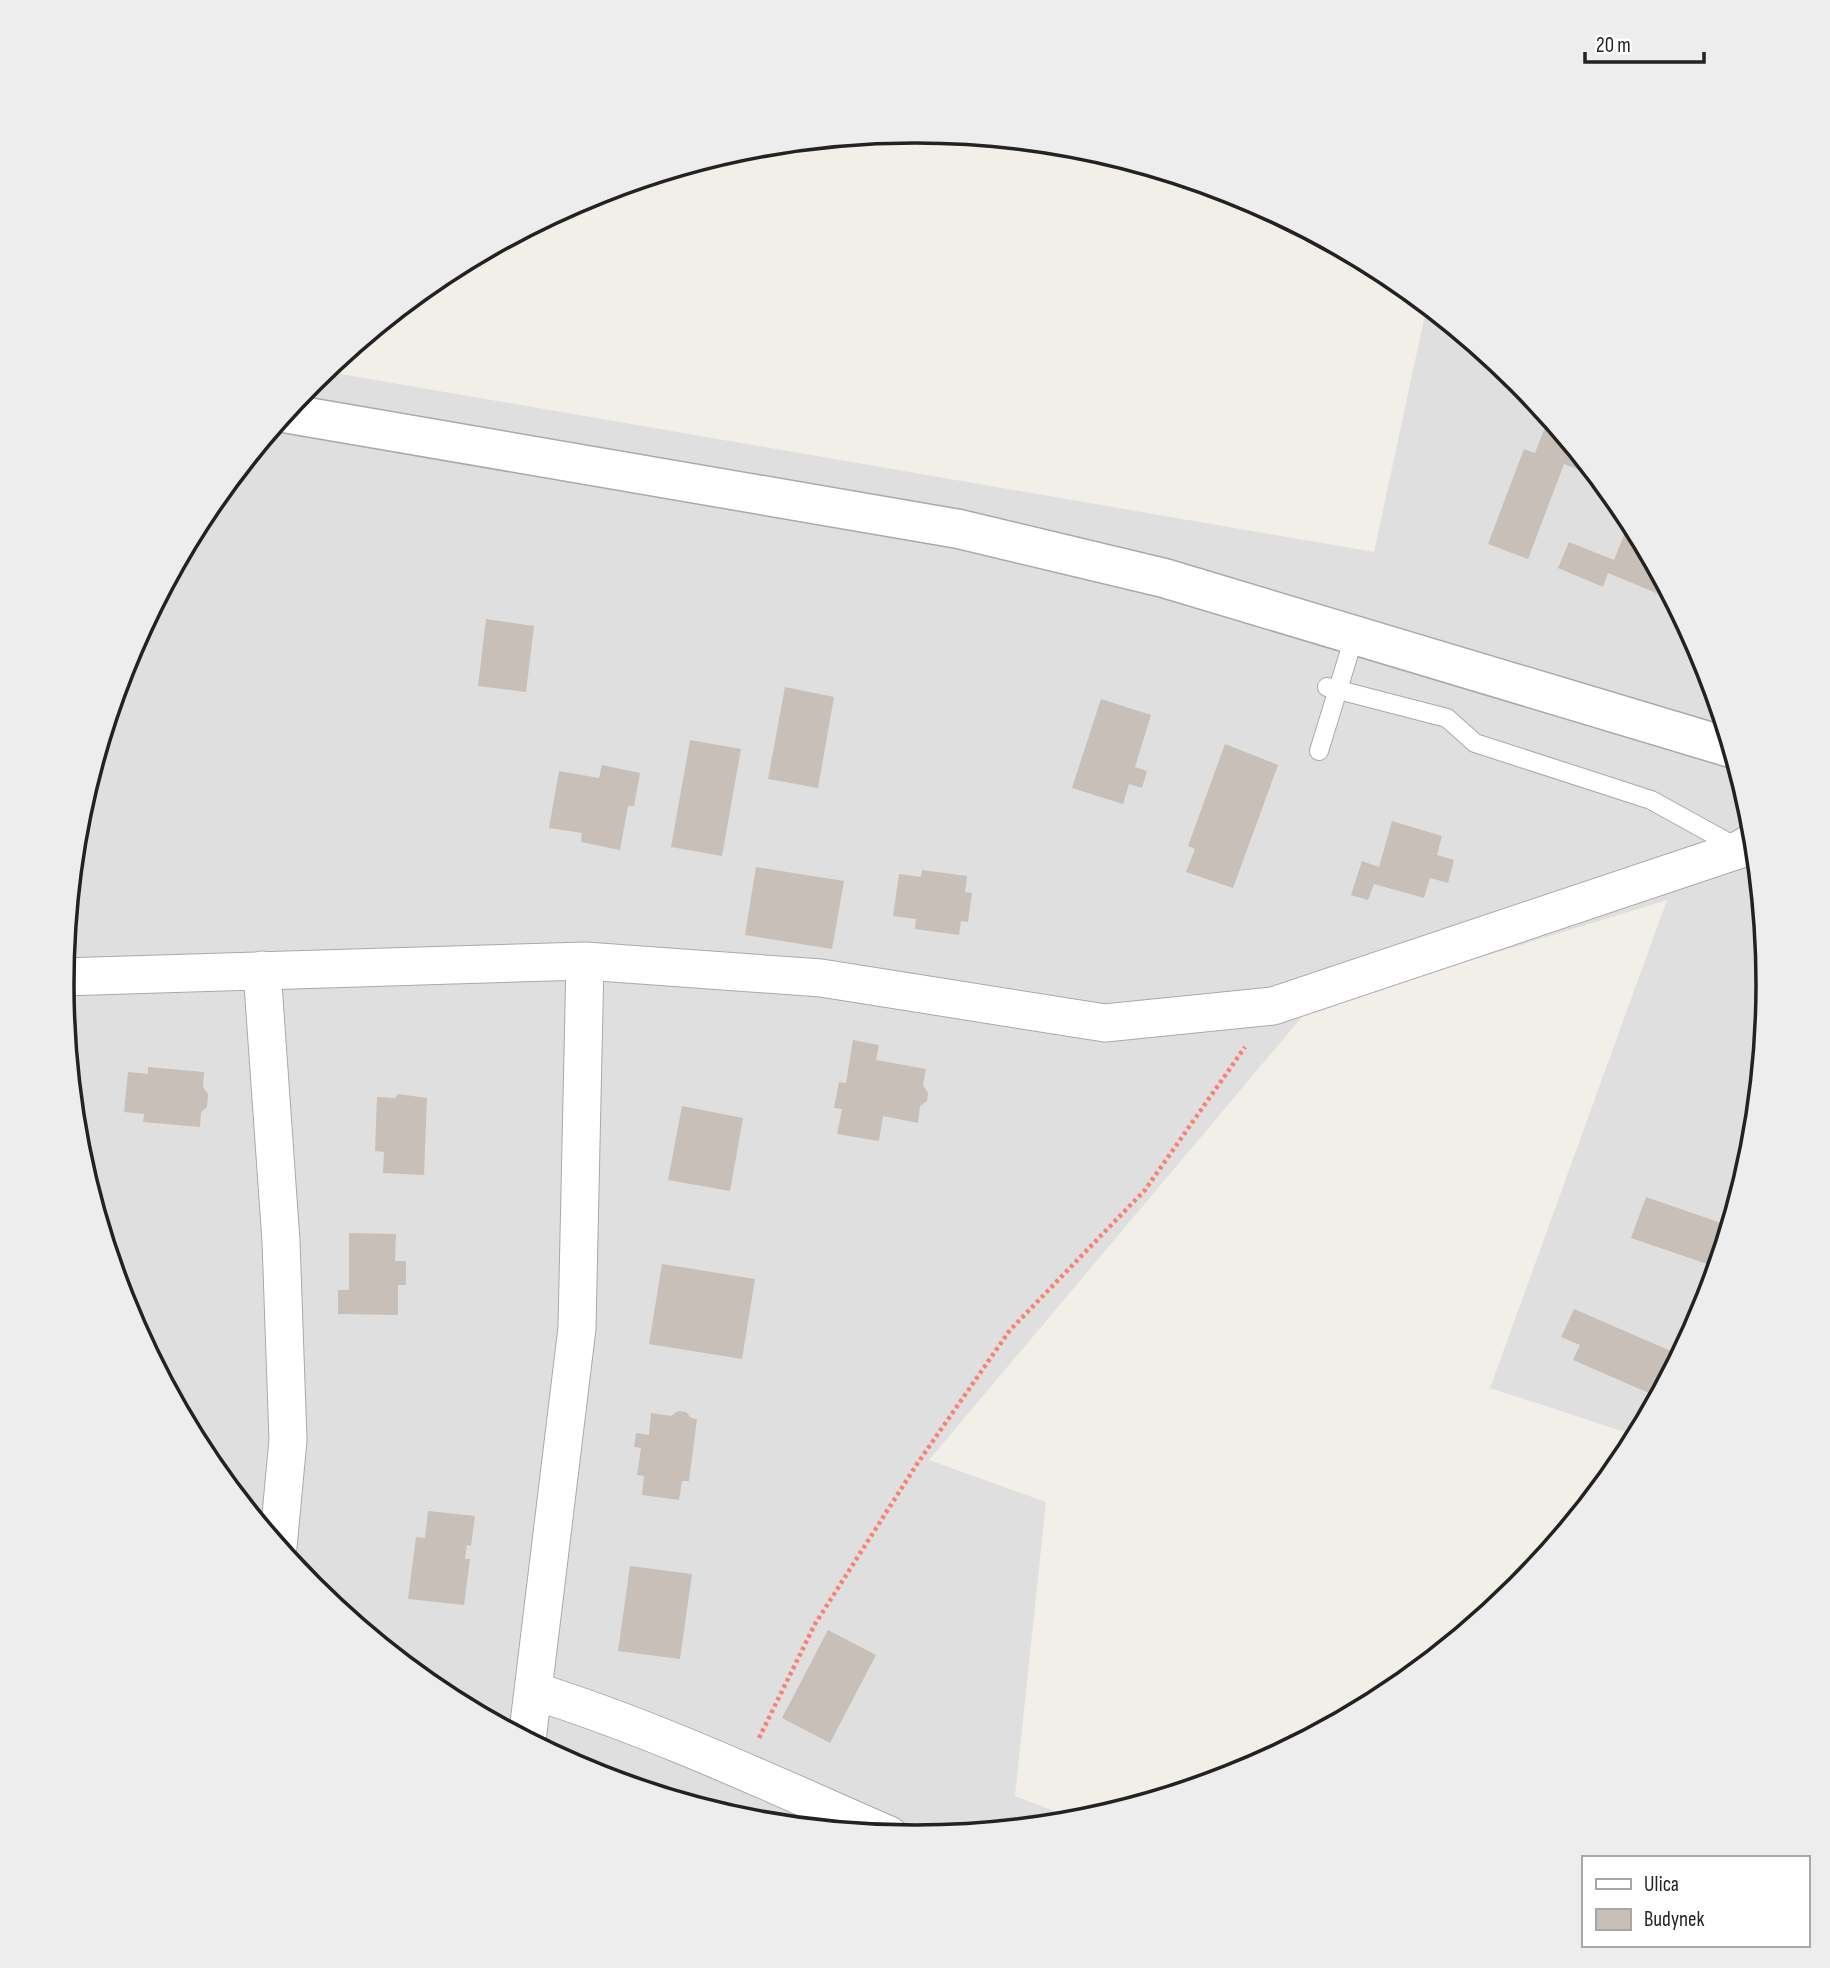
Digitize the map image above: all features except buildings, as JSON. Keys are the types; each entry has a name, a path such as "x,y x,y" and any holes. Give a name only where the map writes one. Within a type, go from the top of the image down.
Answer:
{"street":[{"path":"295,415 959,529 1164,579 1722,745"},
{"path":"74,977 585,961 821,978 1105,1023 1273,1006 1744,846"},
{"path":"528,1731 577,1328 585,961"},
{"path":"262,970 281,1241 288,1440 279,1535"},
{"path":"534,1691 575,1704 742,1771 863,1824"}],"lane":[{"path":"1319,751 1333,688 1355,634"},
{"path":"1333,688 1447,719 1475,743 1651,800 1744,843"}],"path":[{"path":"742,1771 816,1624 917,1464 1010,1330 1145,1190 1273,1006"}],"shaded area":[{"path":"1425,315 1470,351 1548,429 1615,516 1670,612 1712,714 1728,766 1749,874 1755,929 1755,1039 1749,1094 1728,1202 1712,1254 1670,1356 1627,1433 1490,1388 1667,900 1307,1011 929,1460 1046,1502 1015,1796 1058,1812 970,1824 860,1824 751,1809 697,1797 645,1781 543,1739 447,1684 360,1617 282,1539 215,1452 186,1405 160,1356 118,1254 102,1202 81,1094 75,1039 75,929 81,874 102,766 118,714 160,612 215,516 247,472 282,429 337,373 1374,552"}]}
